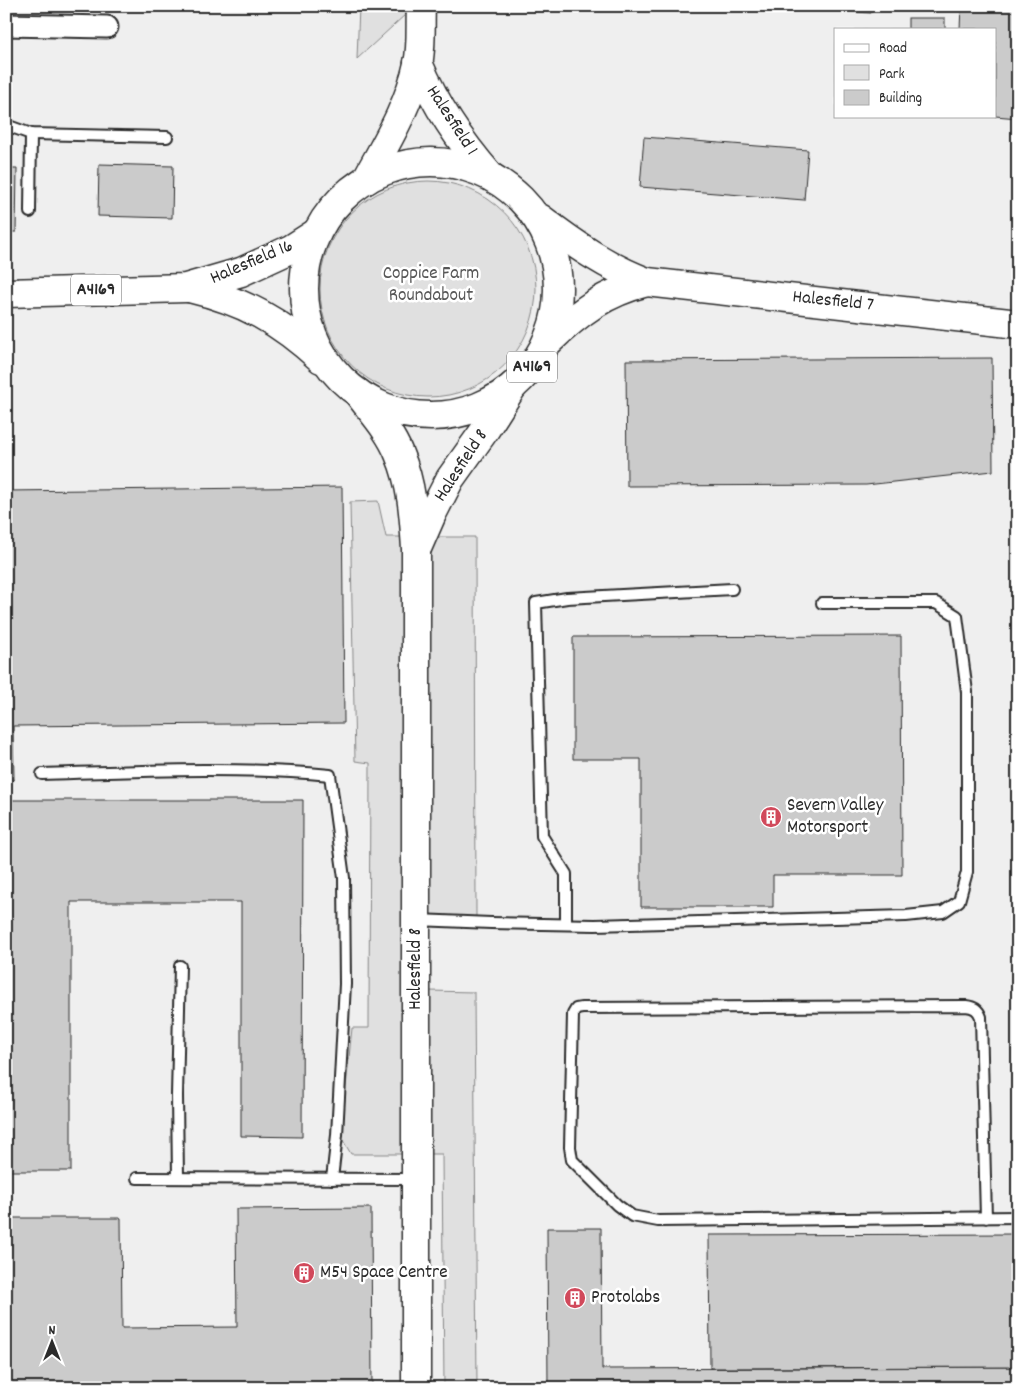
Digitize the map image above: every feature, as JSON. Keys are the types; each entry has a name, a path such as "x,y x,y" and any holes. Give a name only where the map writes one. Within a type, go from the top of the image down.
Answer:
{"main road":[{"name":"Halesfield 1","path":"366,180 404,108 418,63 421,6"},
{"name":"Halesfield 1","path":"418,63 440,110 468,150 490,176"},
{"name":"A4169","path":"449,162 490,176 515,192 535,215 551,245 558,278 557,311 547,343 532,366 513,386 477,408 436,416 395,411 358,392 335,372 315,341 305,306 305,268 316,233 337,203 366,180 406,164 449,162"},
{"name":"Halesfield 7","path":"535,215 570,242 620,271 647,282 1018,324"},
{"name":"Halesfield 16","path":"6,293 186,288 215,281 265,262 291,249 316,233"},
{"name":"Halesfield 7","path":"547,343 570,320 591,305 613,293 647,282"},
{"name":"Halesfield 16","path":"186,288 214,294 237,302 259,313 306,345 335,372"},
{"name":"Halesfield 8","path":"416,549 450,479 513,386"},
{"name":"Halesfield 8","path":"358,392 399,453 412,500 416,549 416,1388"}],"street":[{"path":"6,25 107,27"}],"lane":[{"path":"6,125 31,134 167,137"},
{"path":"30,212 31,134"},
{"path":"566,924 566,874 542,836 536,603 567,598 732,589"},
{"path":"416,920 566,924 906,916 943,912 959,900 967,872 967,692 957,616 936,603 822,603"},
{"path":"42,774 206,770 296,772 330,775 344,878 345,975 337,1136 332,1179"},
{"path":"178,1178 177,1096 180,966"},
{"path":"986,1218 981,1017 973,1007 582,1008 576,1010 573,1014 570,1147 572,1160 617,1205 632,1216 658,1221 1018,1218"},
{"path":"137,1178 416,1179"}],"shaded area":[{"path":"6,6 1018,6 1018,1388 6,1388"}],"green space":[{"path":"359,6 406,6 406,14 357,59"},
{"name":"Coppice Farm Roundabout","path":"428,181 449,183 469,189 488,199 504,213 518,229 528,248 534,268 536,289 534,310 528,330 518,349 504,365 488,379 469,389 449,395 428,397 407,395 387,389 368,379 352,365 338,349 328,330 322,310 320,289 322,268 328,248 338,229 352,213 368,199 387,189 407,183"},
{"path":"378,501 386,537 475,537 476,920 428,920 429,991 474,992 477,1388 444,1388 442,1154 351,1154 341,1137 352,1028 369,1028 370,763 355,761 350,502"}],"building":[{"path":"762,6 871,6 871,13"},
{"path":"961,6 1018,6 1018,118 996,116 996,28 960,28"},
{"path":"908,18 945,18 945,28 908,28"},
{"path":"644,137 808,150 804,200 640,187"},
{"path":"99,164 173,166 172,218 98,216"},
{"path":"6,169 17,169 16,232 6,232"},
{"path":"992,358 993,471 866,485 627,486 626,360"},
{"path":"342,487 344,723 13,726 14,780 6,780 6,491"},
{"name":"Severn Valley Motorsport","path":"901,636 902,875 773,875 773,907 641,907 641,759 573,759 573,637"},
{"path":"6,800 303,800 302,1137 241,1136 241,902 71,902 71,1171 6,1171"},
{"name":"M54 Space Centre","path":"371,1208 372,1388 6,1388 6,1218 121,1218 122,1328 237,1327 236,1209"},
{"name":"Protolabs","path":"547,1228 601,1228 602,1369 1018,1367 1018,1388 548,1388"},
{"path":"1018,1234 1018,1367 710,1368 709,1235"}],"place":[{"name":"Severn Valley Motorsport","path":"771,817"},
{"name":"M54 Space Centre","path":"304,1273"},
{"name":"Protolabs","path":"575,1298"}]}
